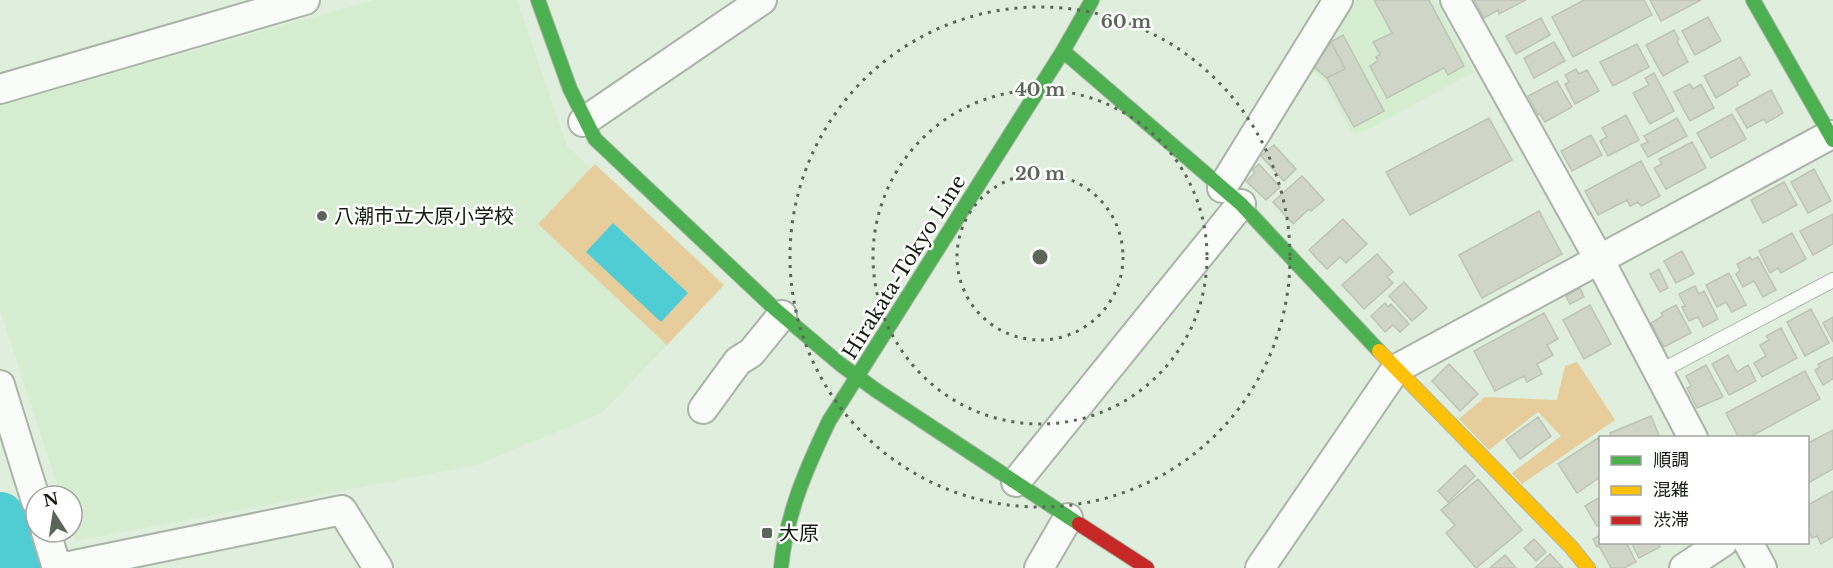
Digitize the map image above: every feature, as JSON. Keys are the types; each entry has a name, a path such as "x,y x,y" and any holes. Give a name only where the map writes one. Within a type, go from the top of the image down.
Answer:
{"street":[{"path":"0,89 305,0"},
{"path":"538,0 583,122 595,139 782,315 858,377 1068,518 1147,568"},
{"path":"583,122 762,0"},
{"name":"Hirakata-Tokyo Line","path":"781,568 791,511 808,465 829,421 1064,51 1092,0"},
{"path":"1016,482 1231,196 1338,0"},
{"path":"1455,0 1599,259 1692,436"},
{"path":"1260,568 1396,369 1832,137 1753,0"},
{"path":"1064,51 1231,196 1396,369 1571,547 1588,568"},
{"path":"703,409 738,361 751,353 782,315"},
{"path":"0,385 31,484"},
{"path":"50,544 58,568 342,510 378,568"},
{"path":"1039,568 1068,518"},
{"path":"1684,568 1721,544"},
{"path":"1749,544 1762,568"}],"lane":[{"path":"1659,372 1833,280"}],"shaded area":[{"name":"八潮市立大原小学校","path":"374,0 517,0 567,146 722,287 602,413 477,465 84,539 84,484 57,484 0,310 0,105"},
{"path":"1351,0 1435,0 1474,72 1354,135 1324,81 1310,69"},
{"path":"595,164 724,285 667,345 538,224"},
{"path":"1577,362 1615,420 1522,484 1512,473 1561,436 1538,412 1489,450 1459,419 1485,397 1557,400 1565,366"}],"water":[{"path":"613,223 688,293 661,322 586,252"}],"building":[{"path":"1374,0 1429,0 1464,66 1448,75 1444,68 1387,98 1370,66 1378,61 1376,57 1380,54 1373,42 1392,33"},
{"path":"1474,0 1526,0 1499,14 1498,10 1484,18"},
{"path":"1584,0 1644,0 1652,15 1573,57 1552,17"},
{"path":"1650,0 1701,0 1661,21"},
{"path":"1708,17 1721,41 1695,55 1682,31"},
{"path":"1541,18 1550,35 1516,54 1506,36"},
{"path":"1674,30 1688,62 1663,76 1646,45"},
{"path":"1343,35 1384,111 1354,127 1327,78 1345,69 1331,42"},
{"path":"1331,42 1345,69 1327,78 1314,67"},
{"path":"1554,42 1565,61 1534,78 1524,58"},
{"path":"1637,44 1649,67 1613,86 1600,62"},
{"path":"1740,57 1750,75 1716,98 1704,76"},
{"path":"1576,69 1579,74 1587,70 1599,91 1575,104 1565,84 1569,82 1565,75"},
{"path":"1654,73 1674,111 1650,124 1633,93 1649,85 1645,78"},
{"path":"1557,81 1572,107 1545,122 1540,114 1538,115 1528,96"},
{"path":"1690,84 1693,89 1701,84 1714,108 1690,121 1674,92"},
{"path":"1771,90 1783,113 1766,123 1764,119 1747,128 1736,109"},
{"path":"1732,114 1746,139 1711,158 1697,133"},
{"path":"1626,115 1639,140 1608,156 1600,141 1607,137 1602,128"},
{"path":"1489,118 1512,160 1410,215 1386,172"},
{"path":"1677,118 1687,136 1648,157 1641,145 1648,142 1644,136"},
{"path":"1591,135 1602,155 1572,171 1561,151"},
{"path":"1692,142 1706,168 1666,189 1654,168 1662,164 1659,159"},
{"path":"1274,145 1296,169 1284,181 1261,156"},
{"path":"1641,161 1660,196 1641,206 1638,202 1630,206 1627,200 1598,215 1585,191"},
{"path":"1259,164 1280,187 1266,200 1246,181 1255,173 1252,170"},
{"path":"1814,169 1831,201 1808,213 1791,182"},
{"path":"1302,176 1324,200 1311,211 1309,209 1293,224 1273,202"},
{"path":"1784,182 1797,205 1763,223 1751,200"},
{"path":"1539,211 1562,254 1482,298 1459,255"},
{"path":"1833,214 1833,244 1813,255 1800,231"},
{"path":"1343,219 1367,244 1346,263 1340,257 1327,269 1309,250"},
{"path":"1792,233 1806,259 1781,273 1778,268 1770,273 1759,251"},
{"path":"1682,251 1694,274 1676,283 1664,261"},
{"path":"1377,254 1393,272 1387,277 1393,283 1364,309 1342,285"},
{"path":"1750,257 1752,260 1758,257 1776,290 1763,297 1754,281 1743,287 1736,274 1740,271 1737,264"},
{"path":"1659,269 1668,288 1660,292 1650,274"},
{"path":"1729,273 1746,305 1732,312 1726,302 1717,307 1706,285"},
{"path":"1404,282 1427,308 1412,321 1389,296"},
{"path":"1695,286 1699,294 1704,291 1718,319 1703,327 1698,317 1689,321 1679,294"},
{"path":"1580,288 1584,297 1570,304 1566,296"},
{"path":"1385,303 1388,307 1391,304 1409,324 1400,332 1393,325 1385,332 1371,316"},
{"path":"1590,305 1611,344 1584,359 1563,320"},
{"path":"1676,305 1691,333 1664,347 1651,323 1663,316 1661,313"},
{"path":"1811,309 1829,343 1805,356 1787,322"},
{"path":"1544,313 1558,339 1547,345 1553,355 1537,364 1542,374 1527,382 1524,376 1495,391 1474,351"},
{"path":"1833,317 1833,342 1823,323"},
{"path":"1781,328 1797,358 1762,377 1754,363 1766,356 1760,345 1769,340 1766,336"},
{"path":"1728,355 1737,372 1748,365 1756,381 1729,395 1712,364"},
{"path":"1833,357 1833,379 1823,385 1815,370 1820,367 1818,364"},
{"path":"1449,364 1478,394 1460,411 1432,381"},
{"path":"1706,365 1723,397 1697,408 1687,388 1691,386 1686,376"},
{"path":"1805,371 1820,399 1752,436 1738,436 1726,413"},
{"path":"1651,416 1659,436 1611,436 1610,433"},
{"path":"1538,417 1551,436 1520,459 1506,440"},
{"path":"1833,430 1833,469 1809,482 1809,442"},
{"path":"1598,438 1599,440 1599,478 1577,493 1558,464"},
{"path":"1465,465 1475,476 1448,502 1438,491"},
{"path":"1478,479 1522,530 1476,568 1446,533 1455,525 1441,510"},
{"path":"1833,491 1833,537 1821,544 1817,536 1812,538 1809,531 1809,504"},
{"path":"1599,498 1599,525 1597,526 1585,506"},
{"path":"1599,536 1599,544 1627,544 1636,562 1624,568 1611,568 1593,539"},
{"path":"1534,539 1546,552 1536,561 1524,548"},
{"path":"1632,544 1659,544 1660,547 1639,558"},
{"path":"1550,554 1563,568 1535,568"},
{"path":"1505,555 1516,568 1490,568"}],"waterway":[{"path":"0,517 16,568"}],"traffic: fast":[{"path":"538,0 570,89 595,139 775,309 840,364 877,391 1079,524"},
{"path":"781,568 792,511 812,457 829,421 1063,51 1092,0"},
{"path":"1753,0 1833,140"},
{"path":"1063,51 1241,204 1379,351"}],"traffic: slow":[{"path":"1379,351 1571,547 1588,568"}],"traffic: jam":[{"path":"1079,524 1147,568"}],"place":[{"name":"八潮市立大原小学校","path":"322,216"},
{"name":"大原","path":"767,533"}]}
